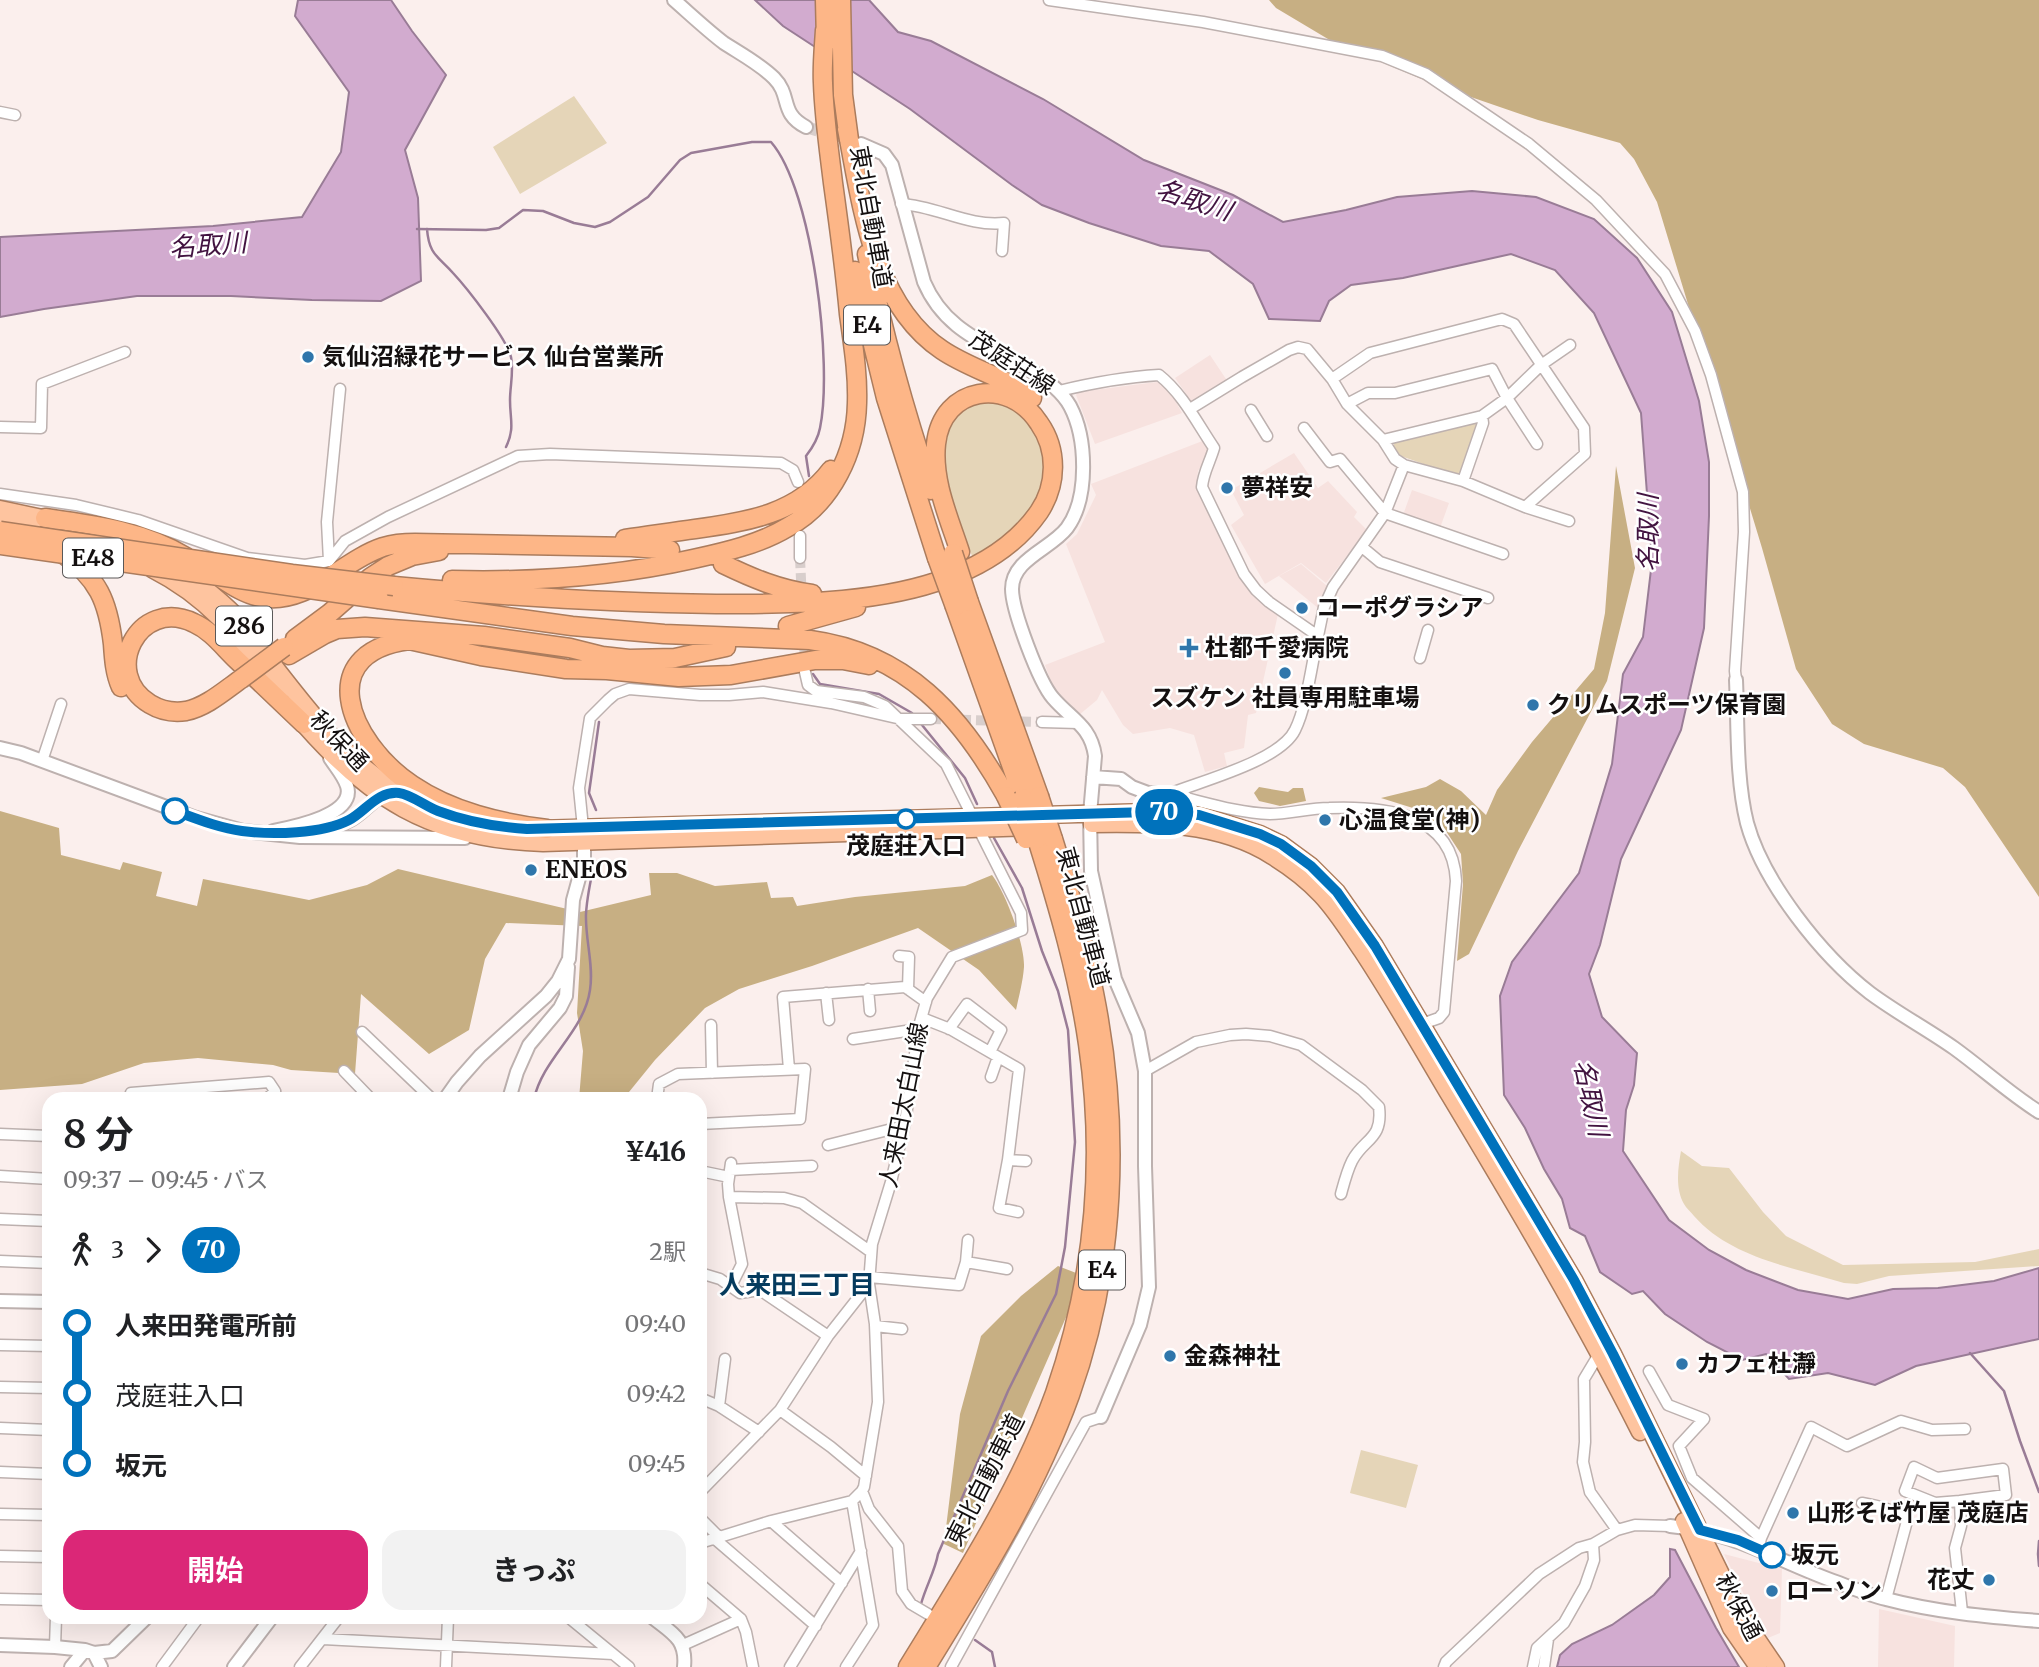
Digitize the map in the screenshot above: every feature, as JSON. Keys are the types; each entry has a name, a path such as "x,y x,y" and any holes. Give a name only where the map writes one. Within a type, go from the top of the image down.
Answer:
{"highway":[{"name":"東北自動車道","path":"825,0 825,30 841,200 862,303 886,398 950,554"},
{"name":"東北自動車道","path":"841,0 831,88 847,128 856,199 876,301 914,439 967,603 1023,797 1083,942 1108,1083 1111,1130 1108,1221 1102,1271 1083,1356 1055,1433 1014,1518 926,1667"},
{"path":"390,589 634,571 713,555 749,544 790,527 818,504 844,464 850,449 857,401 852,335 829,154 831,88"},
{"path":"788,626 845,610 935,591 990,568 1018,550 1041,528 1056,505 1063,481 1063,457 1057,433 1045,411 1012,385 940,349 915,328 901,308 873,243 847,128"},
{"path":"559,546 739,522 773,513 801,499 830,471 848,433 853,390 852,335"},
{"path":"390,589 577,600 750,604 835,600 912,589 952,577 996,554 1026,528 1043,507 1052,483 1053,457 1045,432 1023,405 1001,394 978,394 958,401 938,432 936,472 950,554"},
{"name":"秋保通","path":"0,509 118,537 164,558 192,577 233,614 338,744 367,771 400,793 436,810 473,821 509,828 547,829 584,835"},
{"path":"46,518 138,535 174,550 249,594 269,598 297,595 372,552 395,544 632,547 670,550"},
{"path":"0,522 59,551 83,568 98,588 108,610 119,684 131,703 147,716 167,722 190,720 213,710 244,682 287,651 371,577 400,560 424,553 495,545"},
{"name":"秋保通","path":"0,522 61,534 98,546 153,569 183,586 224,622 303,724 343,767 380,795 412,813 448,828 477,836 543,843 584,835 1090,819 1149,812 1199,815 1260,834 1281,844 1311,866 1337,892 1375,946 1422,1024 1574,1280 1613,1354 1685,1528 1776,1667"},
{"name":"E48","path":"0,531 186,566"},
{"name":"E48","path":"0,545 186,566"},
{"path":"723,564 781,589 809,593 849,594 912,589"},
{"path":"186,566 564,608 695,612 808,610 888,601"},
{"path":"390,589 583,627 664,634 792,639 828,643 877,658 906,675 962,728 992,771 1023,797 1039,839"},
{"name":"東北自動車道","path":"967,603 1013,701 1023,797"},
{"path":"244,682 197,707 163,710 145,701 132,685 127,667 130,647 139,631 153,620 173,617 194,622 213,636 303,724"},
{"path":"287,651 337,629 365,627 457,642 484,636 629,659 688,656 726,647"},
{"path":"547,829 492,819 439,801 396,774 372,749 352,711 350,690 355,672 366,656 406,635 457,642 481,656 566,669 679,677 714,677 815,660 843,660 858,662 889,673 931,696"},
{"path":"430,638 567,662 598,663 642,673"},
{"path":"570,648 598,663"},
{"path":"566,669 629,659"},
{"name":"秋保通","path":"1090,819 1201,829 1237,839 1270,854 1302,877 1334,910 1383,983 1518,1210 1599,1354 1731,1628 1758,1667"},
{"name":"東北自動車道","path":"908,1667 984,1541 1023,1465 1054,1393 1078,1312 1087,1270 1096,1172 1093,1084 1079,997 1044,886 1039,839"}],"street":[{"path":"674,0 721,40 773,76 780,85 790,116 806,127"},
{"path":"1049,0 1203,22 1397,61 1426,74 1505,126 1596,200 1665,274 1695,331 1711,375 1743,492 1745,532 1735,671 1740,774 1748,825 1763,862 1802,923 1833,961 1870,993 1954,1049 2039,1112"},
{"path":"0,112 15,115"},
{"name":"茂庭荘線","path":"861,144 877,150 889,159 923,282 939,310 975,340 1030,370 1059,391 1074,415 1081,436 1083,467 1079,502 1067,528 1022,566 1012,587 1016,612 1039,676 1053,697 1089,733 1094,744 1090,819 1091,871 1115,979 1138,1033 1145,1071 1149,1287 1140,1325 1101,1417"},
{"path":"901,204 918,205 962,220 988,225 1004,223 1002,251"},
{"path":"1332,379 1370,353 1502,319 1514,324 1584,428 1585,454 1525,508"},
{"path":"1383,440 1482,416 1507,398 1541,365 1570,345"},
{"path":"1190,410 1289,351 1298,347 1307,349 1332,379 1347,404 1383,440 1395,458 1405,465 1463,481 1525,508 1569,521"},
{"path":"0,427 41,428 42,384 125,352"},
{"path":"1347,404 1368,393 1395,393 1492,369 1537,444"},
{"path":"1059,391 1089,384 1159,375 1167,381 1190,410 1214,448 1210,463 1203,474 1202,487 1244,574 1269,602 1318,636"},
{"path":"328,561 327,522 340,389"},
{"path":"1251,410 1267,436"},
{"path":"1463,481 1483,423 1482,416"},
{"path":"1304,428 1330,462 1340,459 1385,513 1503,554"},
{"path":"0,494 76,505 138,520 247,558 305,565 328,561 345,541 388,517 518,456 550,454 781,463 793,470 798,482"},
{"path":"1168,794 1253,762 1280,749 1288,741 1299,720 1324,607 1334,587 1385,513 1405,465"},
{"path":"800,536 800,558"},
{"path":"1362,547 1380,562 1488,598"},
{"path":"1419,658 1428,630"},
{"path":"805,672 808,685 816,691 864,696 885,706 901,719 946,764 976,823"},
{"path":"511,1092 529,1045 560,1009 566,996 573,900 584,860 579,788 586,738 590,718 608,700 629,689 700,695 763,692 831,703 901,719 932,719"},
{"path":"42,761 61,704"},
{"path":"1042,722 1079,723"},
{"path":"262,832 306,823 332,812 344,803 348,787 322,746"},
{"path":"0,748 195,818 243,831 300,837 447,836 508,841"},
{"path":"1093,777 1121,779 1148,793 1168,794 1253,813 1271,814 1328,808 1379,809 1402,814 1421,822 1436,833 1448,847 1455,863 1456,881 1444,1012 1439,1018 1422,1024"},
{"path":"243,831 316,830 339,824 360,813 380,795 400,793"},
{"name":"人来田太白山線","path":"862,1491 878,1402 875,1326 869,1280 872,1244 891,1182 904,1126 919,1029 926,1002 952,957 1022,930 1021,913 976,823"},
{"path":"899,956 909,957 908,989"},
{"path":"450,1092 480,1056 546,996 558,981 569,959"},
{"path":"789,1069 783,997 868,989 908,989 926,1002"},
{"path":"868,989 870,1011"},
{"path":"826,993 829,1020"},
{"path":"949,1029 967,1004 1001,1030 991,1077"},
{"path":"922,1017 949,1029 1019,1069 999,1208 1018,1212"},
{"path":"711,1025 712,1073"},
{"path":"853,1039 919,1029"},
{"path":"362,1032 425,1092"},
{"path":"1145,1071 1196,1042 1230,1035 1270,1037 1300,1045 1362,1090 1379,1107 1380,1124 1352,1162 1340,1194"},
{"path":"658,1092 659,1084 678,1074 805,1069 800,1119 707,1124"},
{"path":"344,1071 364,1092"},
{"path":"144,1092 269,1082 274,1092"},
{"path":"828,1145 904,1126"},
{"path":"0,1135 42,1136"},
{"path":"1008,1160 1026,1161"},
{"path":"707,1171 811,1166"},
{"path":"730,1170 729,1197 742,1264 731,1286"},
{"path":"0,1177 42,1179"},
{"path":"729,1197 784,1198 802,1203 871,1252"},
{"path":"0,1219 42,1221"},
{"path":"707,1485 780,1410 828,1336 869,1280 959,1285 966,1262 968,1240"},
{"path":"0,1261 42,1263"},
{"path":"966,1262 1007,1269"},
{"path":"707,1275 720,1279 740,1293 760,1290 828,1336"},
{"path":"0,1301 42,1303"},
{"path":"875,1326 902,1329"},
{"path":"0,1345 42,1346"},
{"path":"1599,1354 1584,1379 1583,1462 1590,1493 1617,1530"},
{"path":"719,1406 725,1359"},
{"path":"1649,1371 1668,1405 1704,1419 1679,1446 1692,1478 1760,1543 1832,1581 1886,1599 1922,1607 2039,1620"},
{"path":"0,1387 42,1388"},
{"path":"707,1401 759,1432"},
{"path":"780,1410 866,1476"},
{"path":"951,1667 965,1634 1086,1422 1101,1417"},
{"path":"1760,1543 1811,1427 1847,1446 1901,1421 1932,1430 1965,1429"},
{"path":"0,1428 42,1430"},
{"path":"1914,1467 1937,1478 2003,1469 2006,1495 1960,1501 1935,1503 1905,1491 1914,1467"},
{"path":"0,1472 42,1474"},
{"path":"707,1541 771,1521 852,1501 862,1491 869,1509 898,1546 902,1591 911,1604 928,1614"},
{"path":"846,1667 873,1625 852,1501"},
{"path":"1960,1501 1961,1526 1955,1548 1962,1612"},
{"path":"1862,1503 1897,1513 1907,1521 1886,1599"},
{"path":"0,1514 42,1515"},
{"path":"771,1521 842,1583"},
{"path":"1444,1667 1474,1634 1539,1574 1579,1548 1593,1544 1617,1530 1635,1525 1685,1528 1760,1543"},
{"path":"707,1526 816,1626"},
{"path":"1534,1667 1536,1648 1564,1623 1585,1586 1594,1560 1593,1544"},
{"path":"790,1667 861,1551"},
{"path":"0,1556 42,1557"},
{"path":"707,1590 741,1619 753,1667"},
{"path":"0,1599 42,1600"},
{"path":"683,1646 741,1619"},
{"path":"55,1624 55,1647"},
{"path":"0,1645 55,1647 89,1652 112,1651 140,1624"},
{"path":"162,1667 193,1624"},
{"path":"234,1667 267,1624"},
{"path":"300,1667 333,1624"},
{"path":"446,1667 448,1624"},
{"path":"577,1624 629,1667"},
{"path":"661,1624 678,1638 683,1646 684,1667"},
{"path":"323,1639 613,1654"},
{"path":"1544,1667 1548,1639"},
{"path":"71,1667 89,1652"},
{"path":"89,1652 101,1667"}],"shaded area":[{"path":"1269,0 2039,0 2039,897 1965,787 1943,768 1864,744 1832,724 1796,669 1657,202 1634,159 1620,143 1538,120 1436,85 1333,42 1276,8"},
{"path":"574,96 607,143 520,194 493,147"},
{"path":"1210,355 1228,382 1194,405 1175,378"},
{"path":"1157,382 1169,389 1182,413 1095,444 1076,395 1078,392"},
{"path":"979,402 1000,403 1023,414 1042,438 1046,483 1032,514 994,547 972,556 952,501 944,458 945,438 951,421 964,408"},
{"path":"1475,422 1477,427 1461,474 1455,475 1398,455 1393,447 1395,440"},
{"path":"1205,440 1211,451 1198,471 1200,492 1238,574 1259,598 1278,614 1256,713 1248,715 1244,748 1224,753 1227,766 1205,772 1194,735 1170,728 1133,734 1123,725 1102,690 1097,700 1079,715 1055,693 1045,665 1105,642 1066,544 1077,534 1096,495 1091,484"},
{"path":"1294,453 1318,488 1328,481 1357,512 1354,517 1367,530 1326,583 1301,563 1265,584 1231,525 1244,515 1231,490"},
{"path":"1616,466 1635,568 1607,681 1518,851 1469,954 1457,961 1463,884 1461,854 1444,828 1416,809 1381,798 1426,787 1440,779 1461,791 1486,815 1497,790 1532,742 1594,669 1605,613"},
{"path":"1412,490 1449,503 1440,528 1403,515"},
{"path":"1301,564 1327,586 1318,608 1279,576"},
{"path":"1259,787 1288,792 1293,788 1303,788 1306,801 1280,806 1259,801 1254,793"},
{"path":"0,811 59,828 61,855 120,870 123,862 162,872 156,896 197,906 203,879 309,900 367,885 398,869 580,912 651,895 649,873 677,873 715,886 767,882 771,898 793,897 797,906 965,886 992,875 1014,920 1023,957 1023,978 1016,1010 979,970 918,928 739,989 705,1008 655,1060 629,1092 580,1092 583,1051 577,1013 582,926 506,923 485,959 469,1030 429,1054 361,994 355,1074 291,1070 273,1065 198,1058 144,1063 82,1084 0,1090"},
{"path":"1681,1151 1702,1166 1729,1168 1763,1212 1786,1236 1843,1265 1975,1262 2039,1249 2039,1266 1889,1276 1857,1284 1844,1283 1783,1266 1726,1242 1687,1209 1678,1185"},
{"path":"1058,1266 1084,1276 963,1553 944,1544 960,1414 981,1336 1021,1296"},
{"path":"1361,1450 1418,1465 1406,1508 1350,1493"},
{"path":"1724,1554 1782,1569 1780,1633 1768,1638"},
{"path":"1879,1609 1955,1626 1954,1667 1878,1667"}],"water":[{"name":"名取川","path":"298,0 391,0 446,75 405,150 418,198 421,281 381,301 137,296 0,317 0,237 213,226 302,217 341,152 349,92 295,16"},
{"name":"名取川","path":"755,0 869,0 898,32 931,41 1043,99 1144,160 1233,195 1283,222 1397,197 1472,191 1536,197 1594,219 1637,258 1672,312 1699,401 1709,462 1709,516 1704,628 1681,730 1621,859 1600,945 1589,974 1602,1017 1637,1053 1634,1085 1626,1110 1623,1151 1669,1220 1709,1250 1746,1270 1798,1290 1848,1299 1893,1289 1938,1288 1994,1281 2039,1268 2039,1339 1916,1366 1875,1385 1828,1373 1789,1379 1766,1354 1742,1360 1707,1342 1665,1314 1643,1291 1632,1294 1600,1272 1585,1236 1570,1228 1562,1199 1525,1128 1504,1095 1500,996 1512,962 1579,873 1612,764 1623,674 1643,637 1652,561 1641,413 1594,313 1555,270 1511,254 1403,278 1351,285 1329,301 1320,321 1269,319 1253,284 1209,251 1161,246 1042,205 910,109 783,26"},
{"path":"1670,1549 1675,1550 1739,1667 1557,1667 1560,1655 1572,1644 1612,1625 1654,1595 1670,1577"}],"waterway":[{"path":"417,229 499,228 523,210 543,211 574,223 595,227 610,222 648,197 680,160 691,153 752,142 771,142 786,166 798,198 816,280 821,323 823,400 818,436 806,456 809,476"},
{"path":"427,229 432,250 486,314 511,357 511,429 506,447"},
{"path":"813,674 820,684 879,694 912,713"},
{"path":"596,810 589,793 599,722"},
{"path":"922,725 965,778 977,804"},
{"path":"921,1604 938,1554 1008,1391 1056,1294 1065,1247 1075,1142 1068,1030 1058,991 1022,888 994,838"},
{"path":"536,1092 546,1071 580,1019 590,990 586,914 595,861"},
{"path":"1970,1353 2004,1391 2039,1492"},
{"path":"2039,1541 2039,1566"},
{"path":"975,1640 992,1652 995,1667"}],"tunnel":[{"path":"806,127 854,142"},
{"path":"800,558 805,664"},
{"path":"931,719 1042,722"}],"bus line":[{"name":"70","path":"175,811 243,831 316,830 350,820 380,795 400,793 455,817 490,825 527,829 1149,812 1199,815 1260,834 1281,844 1311,866 1337,892 1375,946 1574,1280 1700,1530 1738,1540 1772,1555"}],"place":[{"name":"気仙沼緑花サービス 仙台営業所","path":"308,357"},
{"name":"夢祥安","path":"1227,488"},
{"name":"コーポグラシア","path":"1302,608"},
{"name":"杜都千愛病院","path":"1189,648"},
{"name":"スズケン 社員専用駐車場","path":"1285,673"},
{"name":"クリムスポーツ保育園","path":"1533,705"},
{"name":"茂庭荘入口","path":"906,819"},
{"name":"心温食堂(神)","path":"1325,820"},
{"name":"ENEOS","path":"531,870"},
{"name":"金森神社","path":"1170,1356"},
{"name":"カフェ杜瀞","path":"1682,1364"},
{"name":"山形そば竹屋 茂庭店","path":"1793,1513"},
{"name":"坂元","path":"1772,1555"},
{"name":"花丈","path":"1989,1580"},
{"name":"ローソン","path":"1772,1591"}],"district":[{"name":"人来田三丁目","path":"797,1285"}]}
